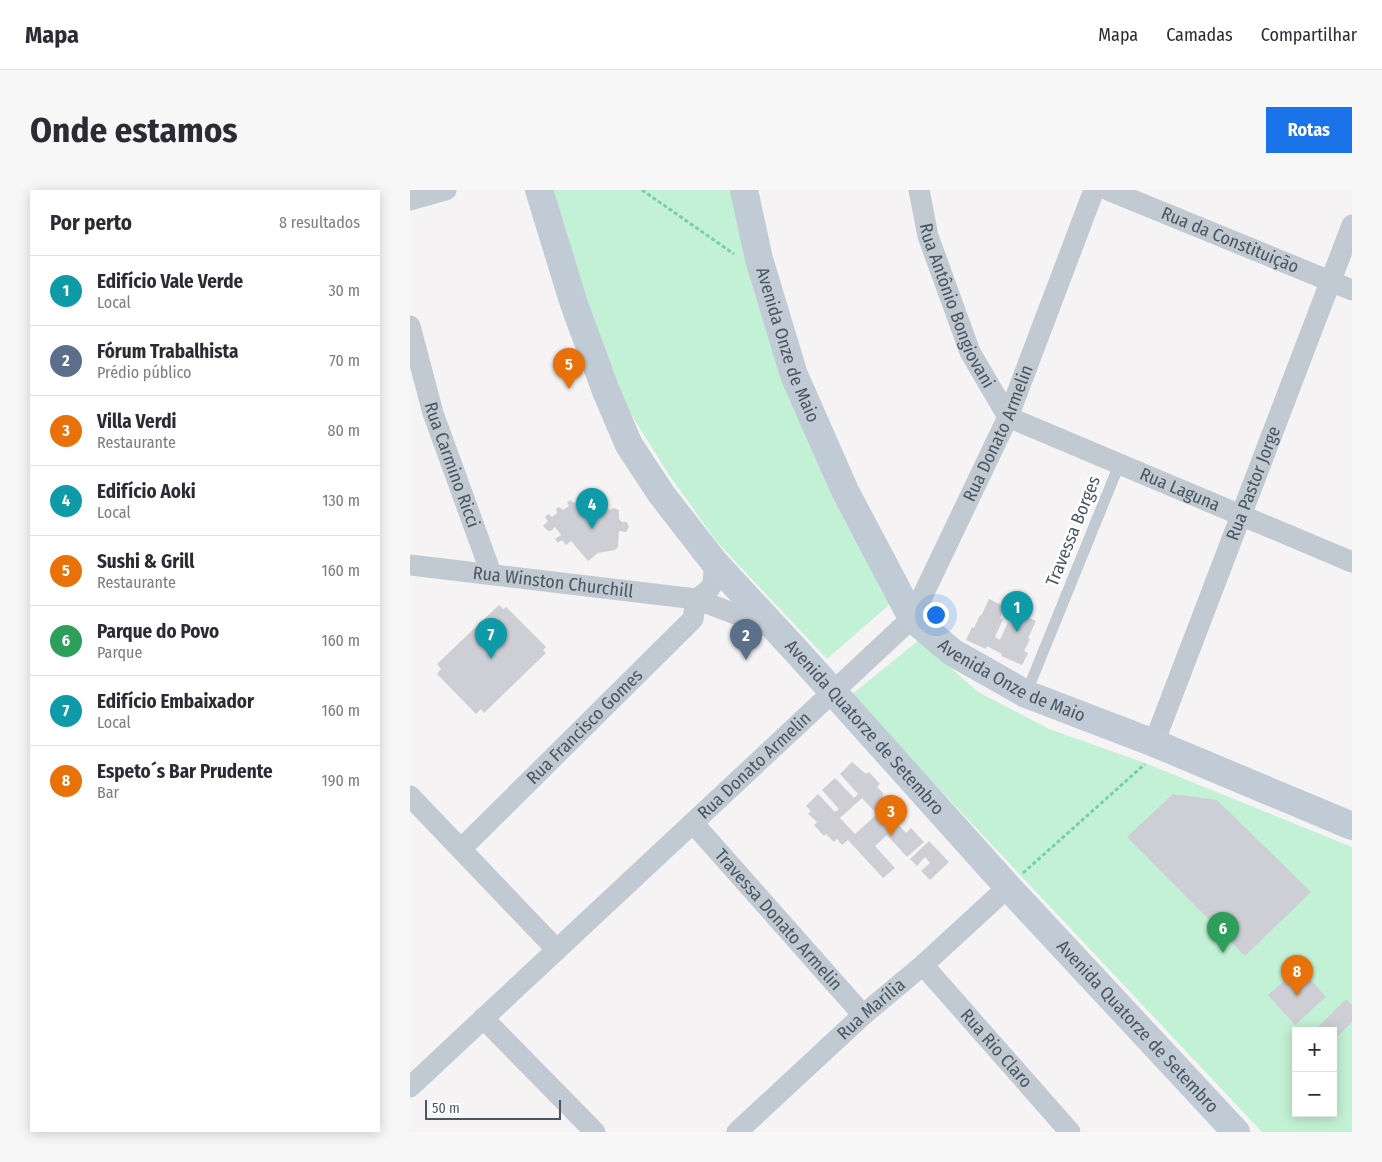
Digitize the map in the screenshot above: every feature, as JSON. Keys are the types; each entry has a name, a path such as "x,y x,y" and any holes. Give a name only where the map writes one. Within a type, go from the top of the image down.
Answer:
{"street":[{"path":"410,200 446,190"},
{"name":"Avenida Quatorze de Setembro","path":"539,190 574,304 606,391 629,445 662,496 714,562 1008,887 1236,1132"},
{"name":"Avenida Onze de Maio","path":"744,190 759,259 794,375 845,491 912,618 952,652 1026,694 1150,753 1352,826"},
{"name":"Rua Antônio Bongiovani","path":"919,190 928,236 970,352 1008,417"},
{"name":"Rua Donato Armelin","path":"410,1087 912,618 1008,417 1094,190"},
{"name":"Rua da Constituição","path":"1108,190 1352,290"},
{"name":"Rua Pastor Jorge","path":"1150,753 1352,225"},
{"name":"Rua Carmino Ricci","path":"410,326 433,413 491,574"},
{"name":"Rua Laguna","path":"1008,417 1118,465 1352,562"},
{"path":"696,599 707,592 713,585 714,562"},
{"name":"Rua Winston Churchill","path":"410,565 696,599 774,628"},
{"name":"Rua Francisco Gomes","path":"461,849 693,619 696,599"},
{"path":"410,796 556,950"},
{"name":"Travessa Donato Armelin","path":"693,822 863,1015"},
{"name":"Rua Marília","path":"737,1132 863,1015 923,965 1008,887"},
{"name":"Rua Rio Claro","path":"923,965 1070,1132"},
{"path":"484,1018 595,1132"}],"lane":[{"name":"Travessa Borges","path":"1026,694 1118,465"}],"path":[{"path":"642,190 739,257"},
{"path":"1008,887 1150,753"}],"green space":[{"path":"553,190 730,190 747,262 781,379 834,501 891,603 827,659 717,542 667,472 628,409 588,306"},
{"path":"919,640 978,692 1049,729 1145,763 1352,847 1352,1132 1262,1132 851,695"}],"building":[{"path":"579,499 586,502 587,510 584,511 585,513 590,512 594,502 600,499 605,500 609,510 614,508 619,510 619,519 622,522 627,522 629,527 626,532 619,531 618,547 615,550 598,553 588,561 571,541 566,545 562,540 558,543 555,539 561,535 555,527 548,531 543,526 548,521 545,517 548,514 552,517 557,513 556,509 559,507 563,510 569,506 567,502 570,500 574,503"},
{"path":"989,599 1005,607 1000,618 1003,619 995,637 1000,640 1008,622 1014,624 1020,614 1036,621 1028,638 1030,639 1024,651 1028,653 1022,665 1001,656 1002,654 987,646 986,649 966,640"},
{"path":"499,605 503,609 506,607 546,647 543,650 546,653 484,713 481,709 476,714 437,674 441,669 437,664"},
{"path":"852,762 866,774 869,772 880,784 877,787 889,803 883,808 906,833 911,828 924,842 907,857 887,835 875,846 895,868 883,878 848,840 842,845 837,839 834,842 826,834 824,836 814,825 817,822 808,814 811,811 806,806 818,794 835,812 839,809 822,790 835,778 854,798 858,794 840,774","holes":["862,798 877,814 855,834 840,818"]},
{"path":"1173,794 1217,800 1311,892 1245,956 1127,837"},
{"path":"929,841 949,862 930,880 921,871 930,863 925,857 917,866 910,859"},
{"path":"1300,967 1326,997 1295,1025 1268,995"},
{"path":"1346,999 1352,1005 1352,1022 1337,1037 1337,1027 1318,1027"}],"place":[{"name":"Sushi & Grill","path":"569,389"},
{"name":"Edifício Aoki","path":"592,529"},
{"name":"Edifício Vale Verde","path":"1017,632"},
{"name":"Edifício Embaixador","path":"491,659"},
{"name":"Fórum Trabalhista","path":"746,660"},
{"name":"Villa Verdi","path":"891,836"},
{"name":"Parque do Povo","path":"1223,953"},
{"name":"Espeto´s Bar Prudente","path":"1297,996"}]}
